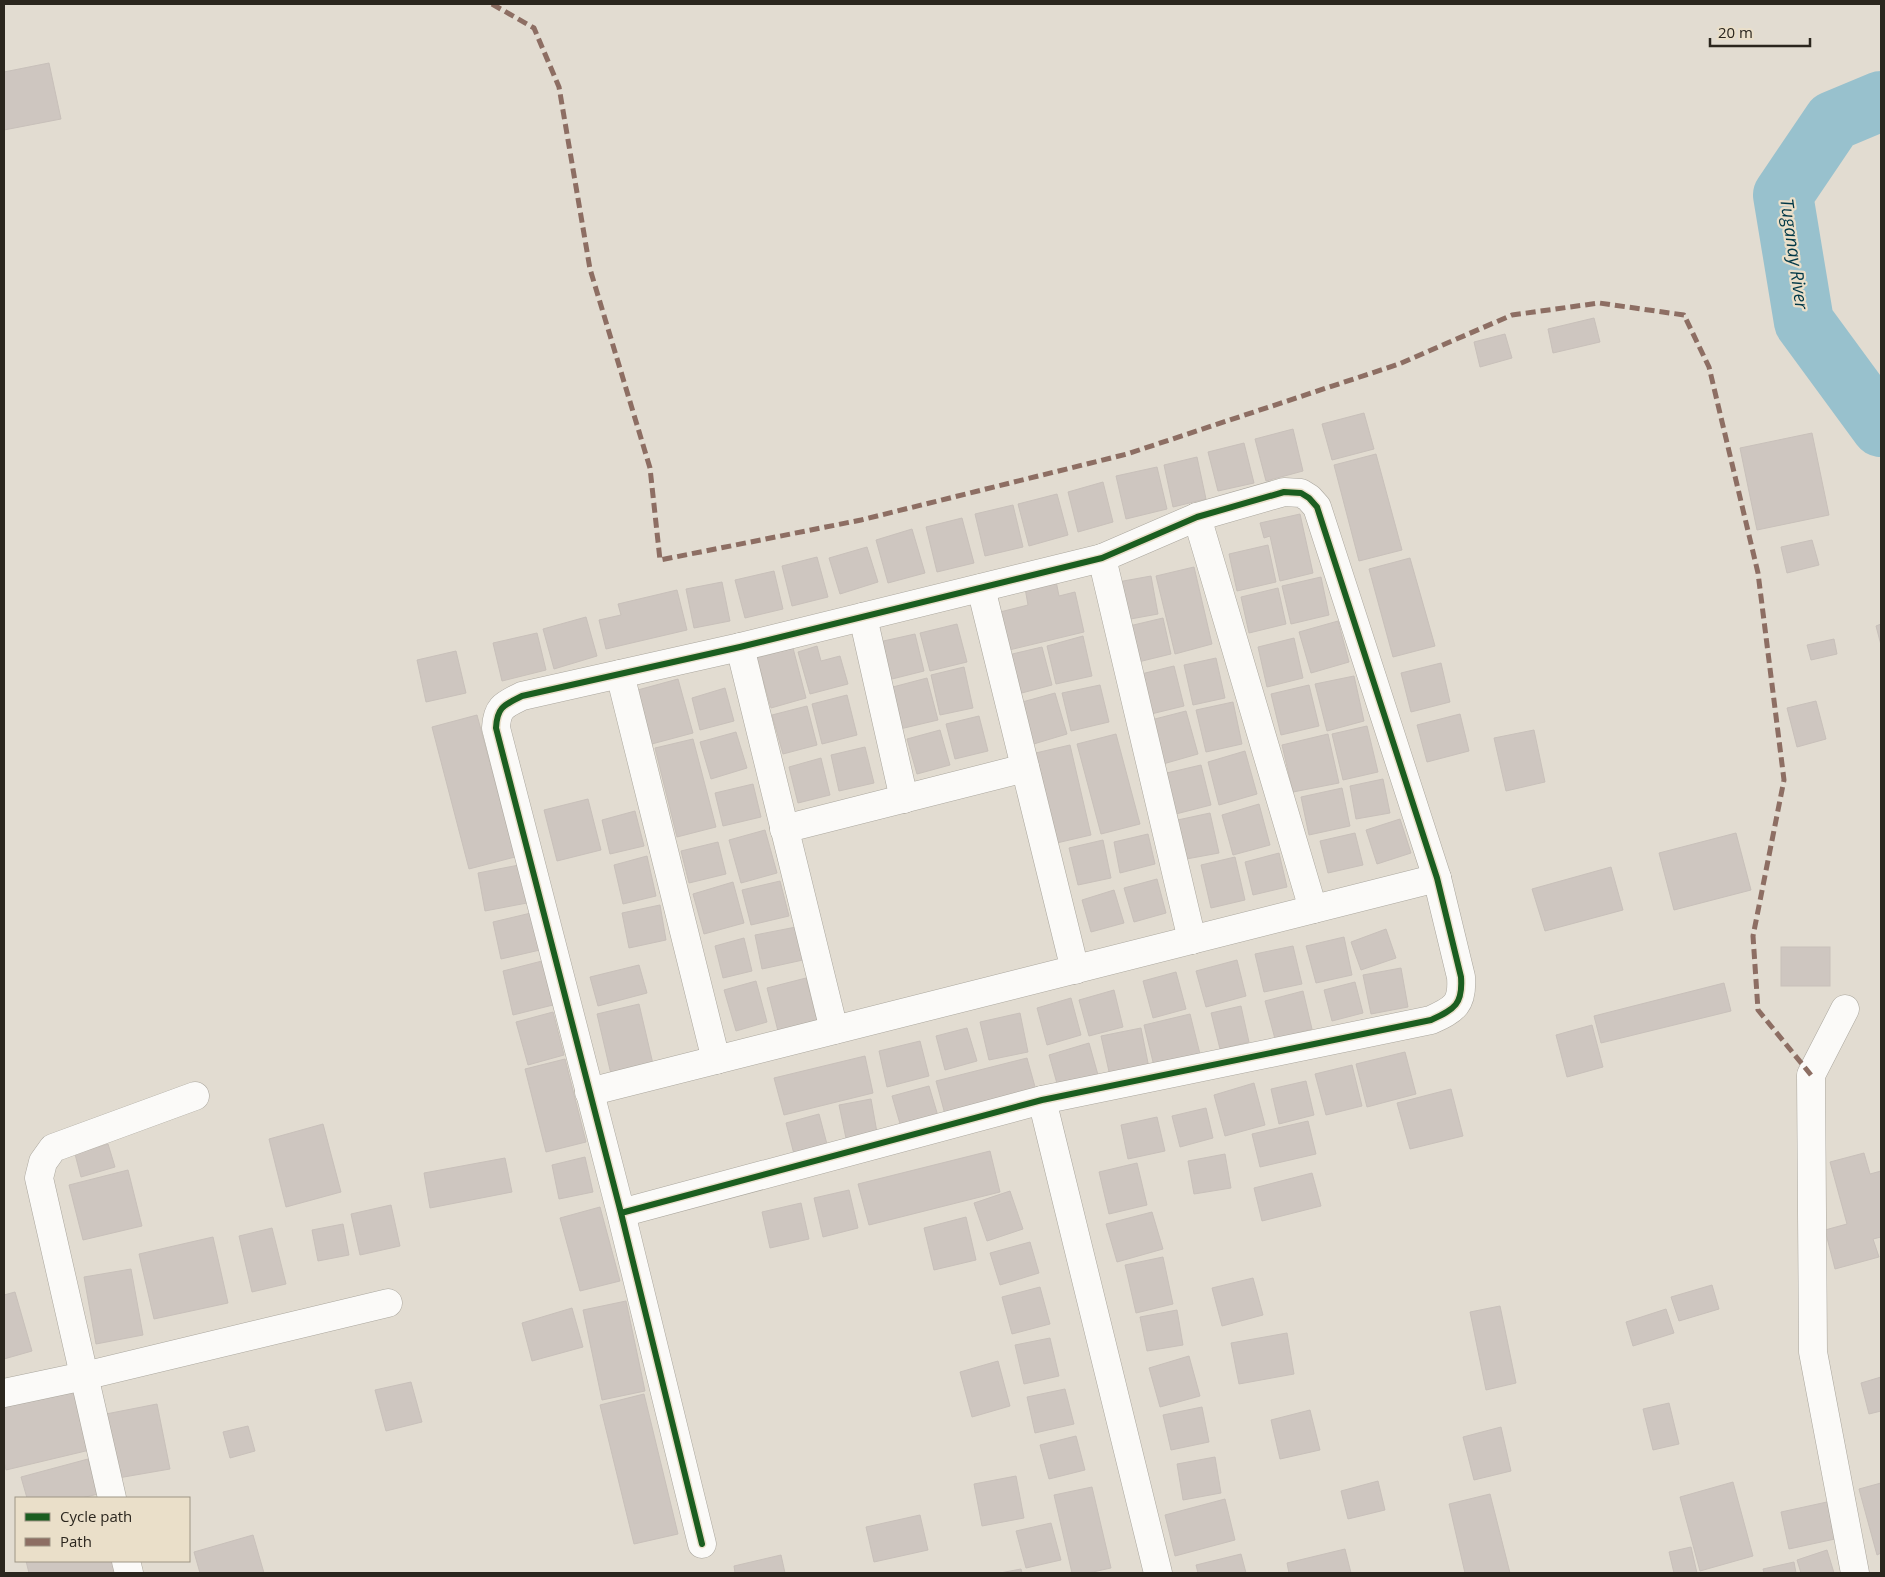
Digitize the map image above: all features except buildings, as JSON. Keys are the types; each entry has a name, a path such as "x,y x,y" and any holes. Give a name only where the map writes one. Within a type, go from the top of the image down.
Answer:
{"street":[{"path":"621,1213 1042,1100 1432,1020 1457,1005 1462,992 1461,977 1437,878 1317,507 1309,498 1301,493 1284,492 1197,517 1102,558 740,647 522,696 502,707 496,716 498,740 621,1213 702,1544"},
{"path":"1197,517 1313,909"},
{"path":"1102,558 1192,940"},
{"path":"981,588 1075,970"},
{"path":"863,617 904,798"},
{"path":"740,647 834,1030"},
{"path":"620,674 716,1060"},
{"path":"784,829 1025,768"},
{"path":"589,1092 1437,878"},
{"path":"1845,1009 1812,1075 1813,1352 1854,1573"},
{"path":"112,1497 39,1178 43,1162 53,1148 195,1096"},
{"path":"1042,1100 1158,1573"},
{"path":"4,1393 84,1376 388,1303"}],"waterway":[{"name":"Tuganay River","path":"1881,101 1833,121 1783,195 1804,322 1881,427"}],"marked path":[{"path":"492,4 534,28 559,87 590,269 650,468 660,560 861,520 1127,454 1399,364 1512,315 1599,303 1684,315 1709,367 1758,573 1784,780 1753,936 1758,1010 1811,1075"}],"cycle path":[{"path":"621,1213 1042,1100 1431,1020 1456,1005 1461,994 1461,977 1437,878 1317,507 1309,498 1301,493 1284,492 1197,517 1102,558 740,647 522,696 506,705 500,711 496,728 621,1213 702,1544"}]}
